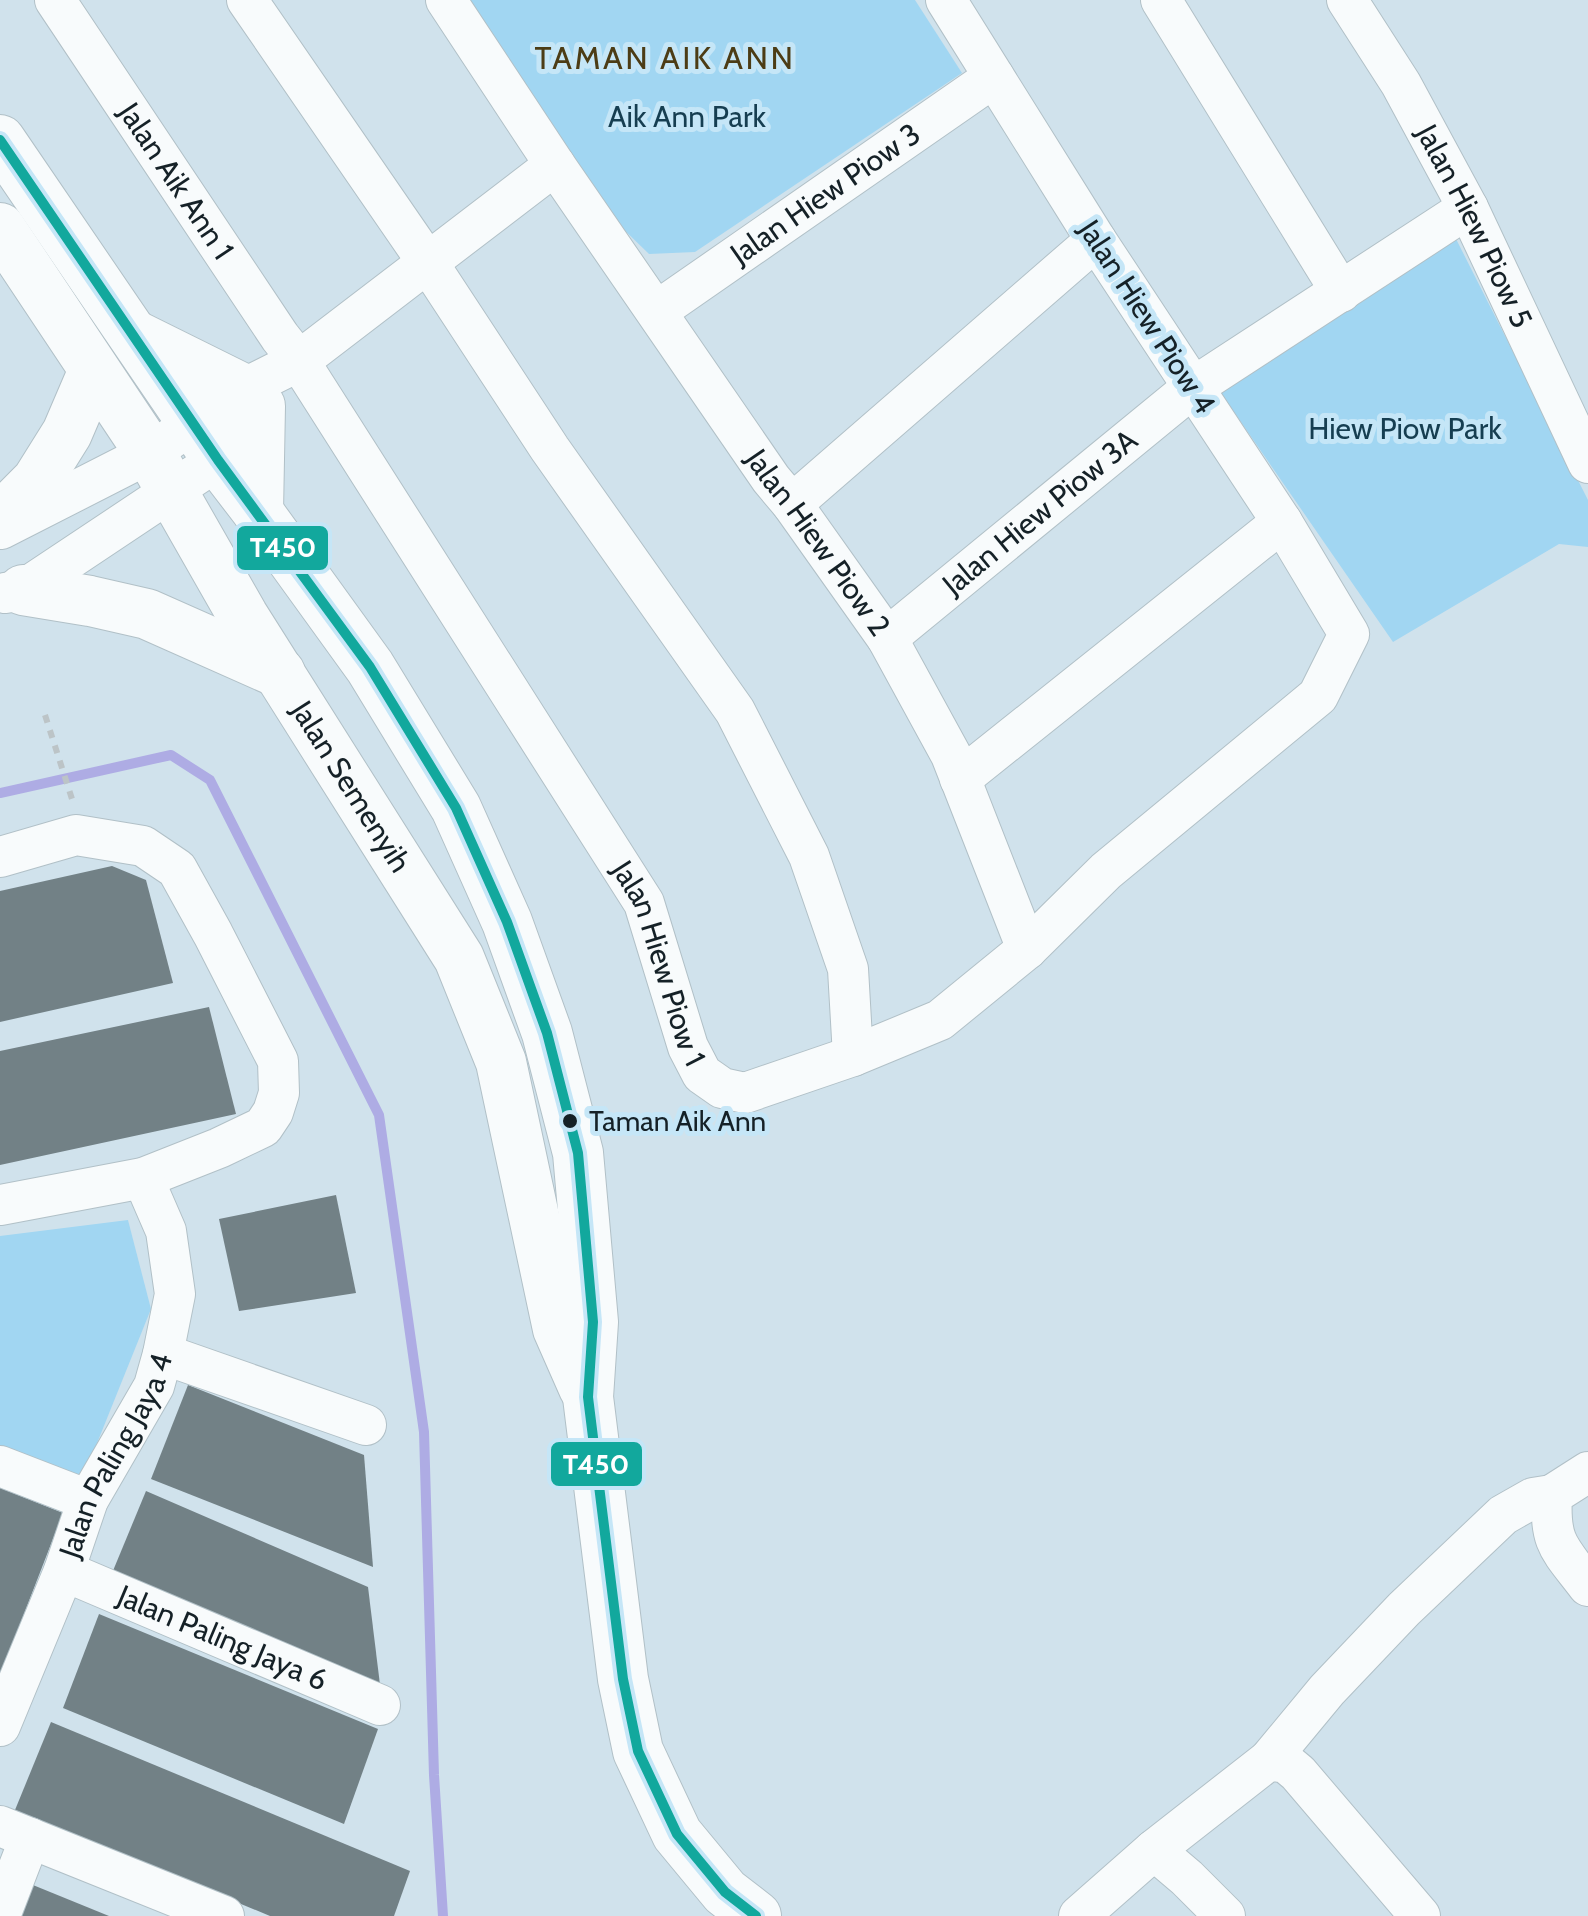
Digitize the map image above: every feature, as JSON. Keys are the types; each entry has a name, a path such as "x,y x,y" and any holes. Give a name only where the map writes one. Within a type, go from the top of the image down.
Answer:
{"main road":[{"name":"Jalan Semenyih","path":"0,140 205,442 370,667 456,808 507,922 547,1033 578,1153 593,1322 588,1397 623,1679 638,1751 677,1834 726,1892 756,1916"},
{"name":"Jalan Semenyih","path":"0,228 161,472 243,616 460,958 501,1062 558,1330 588,1397"},
{"path":"134,335 251,398 258,512"},
{"path":"0,518 37,481 66,434 94,370"},
{"path":"12,592 90,601 147,614 280,673"}],"street":[{"name":"Jalan Aik Ann 1","path":"55,0 299,361"},
{"path":"247,0 550,449 735,711 809,856 843,953 848,970 852,1056"},
{"name":"Jalan Hiew Piow 2","path":"446,0 771,479 887,638 951,755 1027,949"},
{"name":"Jalan Hiew Piow 4","path":"946,0 1096,240 1282,522 1349,634"},
{"path":"1161,0 1340,292"},
{"name":"Jalan Hiew Piow 5","path":"1346,0 1401,84 1468,208 1588,463"},
{"name":"Jalan Hiew Piow 3","path":"656,311 994,78"},
{"path":"12,592 161,472 205,442 251,398 555,165"},
{"name":"Jalan Hiew Piow 3A","path":"887,638 1192,388 1468,208"},
{"path":"792,504 1096,240"},
{"name":"Jalan Hiew Piow 1","path":"299,361 644,902 688,1047 702,1074 722,1088 745,1094 940,1020 1027,949 1106,871 1318,696 1349,634"},
{"path":"0,529 161,472"},
{"path":"960,779 1282,522"},
{"path":"0,857 76,834 142,846 176,869 278,1061 280,1092 274,1112 263,1128 220,1148 144,1178 0,1204"},
{"name":"Jalan Paling Jaya 4","path":"0,1726 64,1570 88,1500 154,1386 174,1294 166,1231 144,1178"},
{"path":"162,1354 366,1425"},
{"path":"0,1466 88,1500"},
{"path":"1079,1916 1154,1850 1284,1767 1328,1690 1488,1528 1533,1498 1552,1495 1588,1472"},
{"path":"1552,1495 1550,1522 1557,1544 1588,1586"},
{"name":"Jalan Paling Jaya 6","path":"64,1570 380,1705"},
{"path":"1284,1767 1420,1916"},
{"path":"0,1916 15,1832 224,1916"},
{"path":"1154,1850 1225,1916"}],"path":[{"path":"45,715 72,792"}],"green space":[{"name":"Aik Ann Park","path":"467,0 915,0 962,73 695,252 649,254 616,222"},
{"name":"Hiew Piow Park","path":"1453,233 1588,500 1588,547 1559,544 1393,642 1218,389"},
{"path":"128,1220 151,1309 81,1483 0,1452 0,1236"}],"building":[{"path":"112,866 146,880 173,983 0,1022 0,891"},
{"path":"209,1007 236,1114 0,1165 0,1051"},
{"path":"336,1195 356,1293 239,1311 219,1219"},
{"path":"188,1385 364,1455 373,1567 151,1479"},
{"path":"0,1488 63,1513 0,1676"},
{"path":"146,1491 368,1587 381,1693 110,1578"},
{"path":"99,1614 378,1729 344,1824 63,1708"},
{"path":"51,1722 410,1871 394,1916 270,1916 15,1810"},
{"path":"28,1883 109,1916 15,1916"}],"waterway":[{"path":"0,793 171,755 210,780 379,1115 424,1432 434,1775 443,1916"}],"transit line":[{"name":"T450","path":"0,140 218,460 370,667 456,808 507,922 547,1033 578,1153 593,1322 588,1397 623,1679 638,1751 677,1834 725,1892 756,1916"}],"place":[{"name":"Taman Aik Ann","path":"570,1121"}],"district":[{"name":"TAMAN AIK ANN","path":"665,58"}]}
